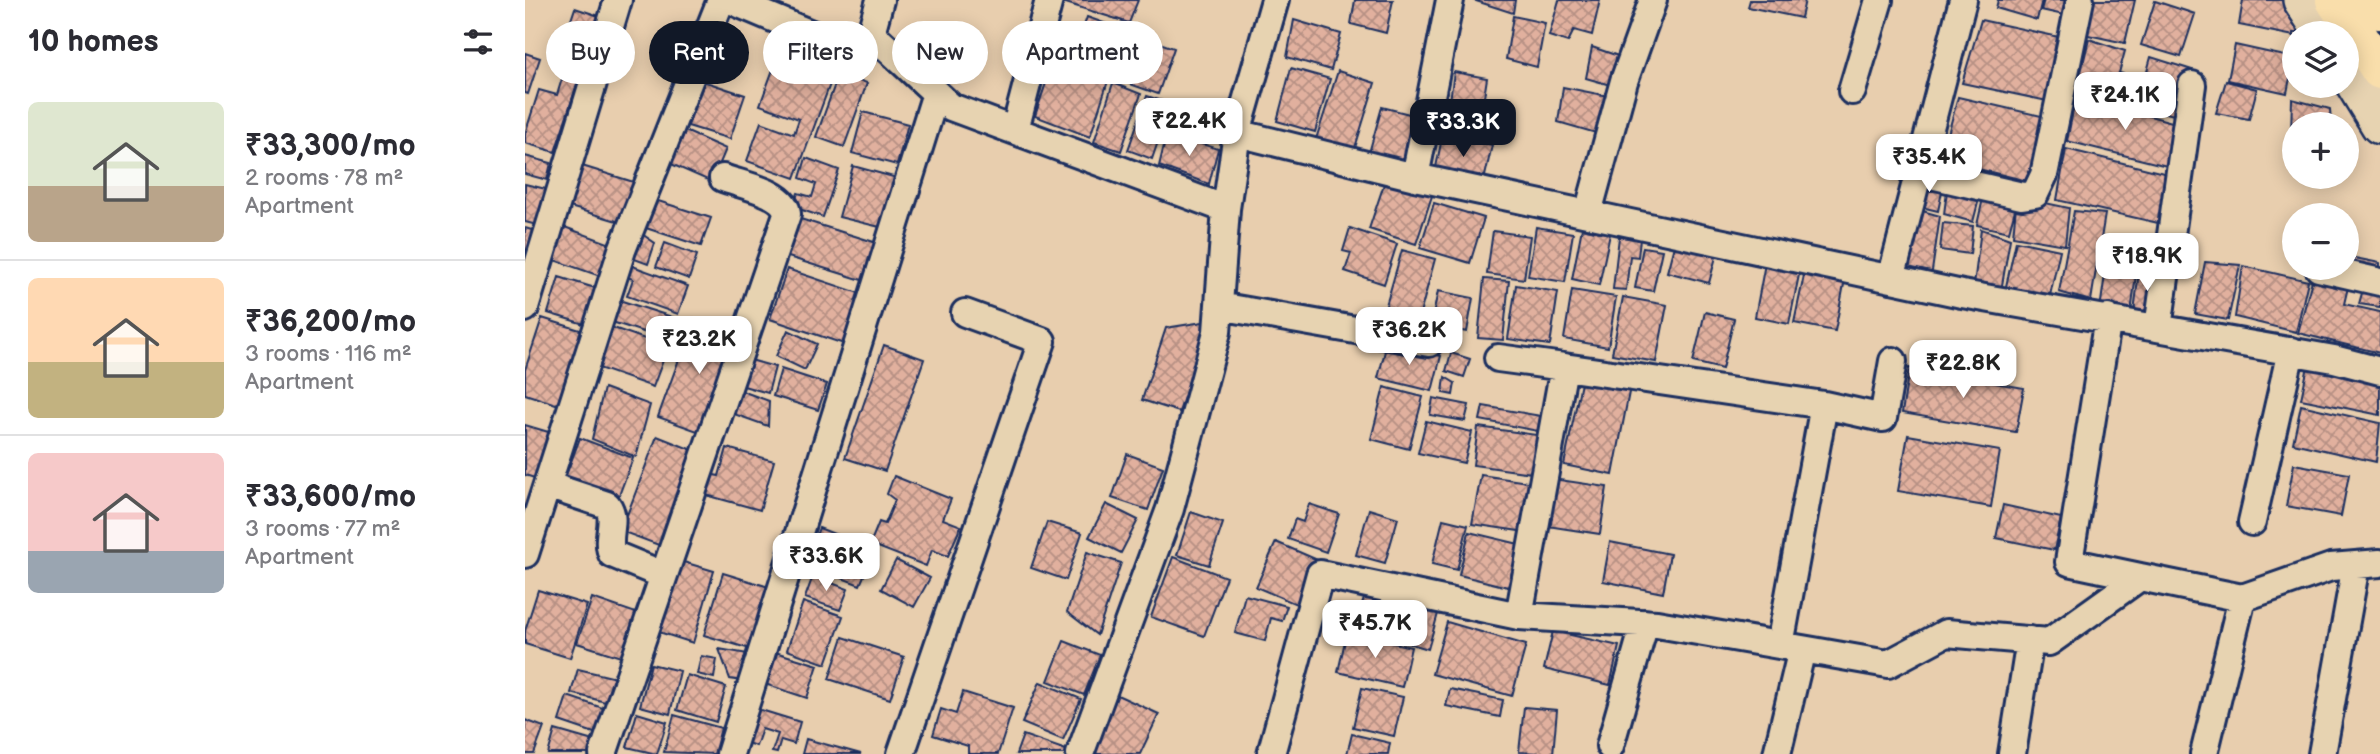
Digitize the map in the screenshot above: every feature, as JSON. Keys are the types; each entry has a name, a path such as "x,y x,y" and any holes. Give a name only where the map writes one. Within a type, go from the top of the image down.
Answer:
{"main road":[{"path":"2335,0 2380,69"},
{"path":"2374,0 2380,10"}],"street":[{"path":"525,308 618,0"},
{"path":"525,554 622,250 721,0"},
{"path":"730,0 780,21"},
{"path":"874,21 880,0"},
{"path":"1015,130 1049,0"},
{"path":"1080,754 1170,509 1217,332 1226,209 1237,133 1275,0"},
{"path":"1415,177 1450,0"},
{"path":"1588,213 1624,81 1653,0"},
{"path":"1852,91 1879,0"},
{"path":"1891,279 1963,0"},
{"path":"1918,172 2022,196 2031,196 2039,191 2080,0"},
{"path":"2302,0 2315,21"},
{"path":"878,39 951,107 1226,209"},
{"path":"2158,328 2192,85"},
{"path":"2359,91 2380,125"},
{"path":"730,754 936,93"},
{"path":"1237,133 1415,177 1962,295 2291,351 2380,371"},
{"path":"603,754 787,215 786,205 778,198 723,178"},
{"path":"2359,277 2380,282"},
{"path":"1219,306 1429,343"},
{"path":"901,754 1041,341 965,313"},
{"path":"2108,318 2070,562 2242,598 2331,567 2368,564 2322,754"},
{"path":"2252,522 2291,351"},
{"path":"1498,358 1824,405 1883,418 1893,360"},
{"path":"1519,616 1564,367"},
{"path":"1777,754 1824,405"},
{"path":"547,485 607,505 613,518 609,542 612,554 663,575"},
{"path":"1271,754 1320,574 1519,616 1645,623 1888,664 1946,633 2049,642 2140,577"},
{"path":"2204,754 2242,598"},
{"path":"1610,746 1645,623"},
{"path":"2012,754 2030,640"}],"building":[{"path":"1067,0 1138,0 1130,21 1066,3"},
{"path":"1355,0 1393,0 1386,33 1351,24"},
{"path":"1473,0 1515,0 1513,13"},
{"path":"1559,0 1600,0 1592,35 1574,30 1568,42 1549,36"},
{"path":"1750,0 1805,0 1801,18 1748,7"},
{"path":"1998,0 2042,0 2037,20 1996,8"},
{"path":"2044,0 2076,0 2073,17 2041,10"},
{"path":"2087,0 2135,0 2125,43 2079,33"},
{"path":"2243,0 2291,0 2298,21 2282,21 2282,34 2239,25"},
{"path":"2155,1 2195,14 2181,57 2141,45"},
{"path":"575,8 599,16 597,21 571,21"},
{"path":"1513,16 1545,23 1537,67 1506,59"},
{"path":"1294,20 1341,34 1331,70 1287,57"},
{"path":"1981,20 2068,39 2052,102 1962,83"},
{"path":"2089,39 2125,51 2119,73 2145,79 2151,57 2192,70 2181,117 2077,89"},
{"path":"1163,44 1174,48 1163,80"},
{"path":"2235,45 2282,55 2282,92 2228,80"},
{"path":"1592,47 1624,58 1617,87 1586,78"},
{"path":"525,53 540,58 528,94 525,93"},
{"path":"1291,68 1330,79 1315,132 1277,121"},
{"path":"1338,71 1375,83 1354,151 1316,139"},
{"path":"1454,72 1487,78 1479,129 1447,122"},
{"path":"2226,81 2257,89 2249,119 2216,113"},
{"path":"560,84 577,84 555,152 525,143 525,134 539,90 557,95"},
{"path":"702,84 712,84 745,95 730,139 688,126"},
{"path":"768,84 830,84 795,178 747,161 761,122 794,134 799,119 760,105"},
{"path":"835,84 867,84 844,147 816,137"},
{"path":"1046,84 1107,84 1090,137 1035,116"},
{"path":"1113,84 1141,94 1121,151 1094,142"},
{"path":"1130,84 1161,84 1158,94"},
{"path":"1563,87 1608,96 1603,135 1558,122"},
{"path":"1147,96 1171,104 1152,159 1128,150"},
{"path":"2076,96 2183,125 2175,168 2067,141"},
{"path":"1958,97 2050,118 2036,183 1941,160"},
{"path":"2292,99 2330,109 2330,112 2292,112"},
{"path":"1382,107 1421,117 1408,164 1369,153"},
{"path":"863,112 908,124 897,165 852,153"},
{"path":"685,131 726,149 712,182 671,164"},
{"path":"1167,133 1218,149 1209,184 1159,166"},
{"path":"1443,133 1492,145 1483,185 1435,172"},
{"path":"2066,149 2176,176 2167,225 2057,200"},
{"path":"525,156 551,163 547,180 525,174"},
{"path":"806,158 839,170 823,217 793,207 798,193 812,197 816,184 800,178"},
{"path":"582,166 640,184 627,224 570,207"},
{"path":"853,166 897,178 884,228 839,217"},
{"path":"1920,177 1944,182 1938,211 1913,205"},
{"path":"1385,181 1432,196 1416,244 1369,229"},
{"path":"1948,183 1981,191 1973,222 1944,214"},
{"path":"525,184 550,190 541,226 525,222"},
{"path":"1984,194 2017,202 2009,232 1977,225"},
{"path":"2017,197 2069,208 2065,245 2013,236"},
{"path":"655,200 711,218 701,246 646,228"},
{"path":"1434,203 1484,218 1470,263 1420,248"},
{"path":"1912,208 1940,216 1931,278 1898,270"},
{"path":"2074,211 2105,214 2091,301 2059,292"},
{"path":"794,217 877,243 865,281 782,255"},
{"path":"1943,223 1973,226 1970,254 1940,250"},
{"path":"559,225 611,244 600,276 548,258"},
{"path":"1536,227 1573,233 1565,282 1528,276"},
{"path":"525,228 535,231 526,261 525,260"},
{"path":"1350,228 1397,244 1384,284 1345,271 1351,253 1343,251"},
{"path":"1582,228 1610,234 1599,285 1572,279"},
{"path":"1981,229 2010,239 2001,291 1974,285"},
{"path":"1493,231 1530,236 1524,279 1487,274"},
{"path":"639,232 655,243 648,264 629,257"},
{"path":"1619,237 1640,239 1638,257 1630,256 1626,290 1613,289"},
{"path":"2016,241 2060,250 2049,300 2005,291"},
{"path":"1675,242 1717,253 1709,283 1667,272"},
{"path":"665,243 697,255 689,279 656,267"},
{"path":"1643,247 1662,250 1653,291 1635,288"},
{"path":"1402,250 1435,259 1419,318 1385,309"},
{"path":"1766,258 1801,265 1789,324 1755,317"},
{"path":"2359,259 2380,263 2380,307 2359,304 2365,282 2356,280 2359,280"},
{"path":"2107,261 2137,267 2131,313 2100,309"},
{"path":"2205,262 2240,265 2228,320 2195,314"},
{"path":"627,264 688,286 678,314 627,296 633,279 623,276"},
{"path":"1806,266 1846,274 1835,331 1794,323"},
{"path":"2243,266 2282,275 2282,280 2308,281 2296,332 2235,317"},
{"path":"787,269 862,294 844,344 770,319"},
{"path":"2139,271 2161,271 2154,317 2134,313"},
{"path":"559,277 595,288 584,324 548,313"},
{"path":"1484,279 1509,281 1503,340 1478,338"},
{"path":"2312,280 2348,287 2344,304 2380,312 2380,353 2298,333"},
{"path":"1516,285 1558,292 1550,345 1508,339"},
{"path":"1572,290 1616,297 1608,347 1564,339"},
{"path":"1438,291 1473,298 1467,332 1431,325"},
{"path":"1623,297 1667,305 1656,362 1612,354"},
{"path":"616,299 675,318 668,340 609,321"},
{"path":"1705,312 1734,319 1722,369 1693,362"},
{"path":"542,318 583,331 559,405 525,394 525,370"},
{"path":"694,318 739,334 703,433 658,417"},
{"path":"1209,321 1179,412 1142,400 1166,328"},
{"path":"605,325 668,347 653,387 590,365"},
{"path":"788,330 817,344 805,370 776,356"},
{"path":"1387,343 1441,356 1432,391 1378,378"},
{"path":"884,345 924,359 885,471 845,458"},
{"path":"1451,353 1470,359 1464,377 1446,371"},
{"path":"747,359 775,367 768,393 740,385"},
{"path":"2308,366 2380,383 2380,415 2301,399"},
{"path":"1909,368 2024,388 2016,432 1902,413"},
{"path":"781,369 827,384 818,410 773,396"},
{"path":"1445,377 1455,383 1453,395 1443,393"},
{"path":"1582,378 1630,387 1613,475 1564,465"},
{"path":"1384,387 1423,397 1409,449 1371,439"},
{"path":"604,388 650,405 636,457 592,439"},
{"path":"739,390 769,401 768,426 731,413"},
{"path":"1433,398 1469,405 1465,421 1430,415"},
{"path":"2301,405 2380,423 2376,462 2293,443"},
{"path":"1483,406 1541,416 1538,431 1480,420"},
{"path":"1426,421 1472,432 1464,463 1418,453"},
{"path":"525,425 555,434 541,480 525,475"},
{"path":"1478,427 1537,435 1532,473 1473,465"},
{"path":"1908,435 2000,451 1991,507 1898,491"},
{"path":"657,436 700,453 664,547 621,531"},
{"path":"580,438 633,458 618,498 565,478"},
{"path":"727,448 774,461 760,510 699,493 704,473 719,476"},
{"path":"1127,454 1163,467 1148,510 1112,498"},
{"path":"2294,464 2349,474 2341,516 2286,506"},
{"path":"1481,475 1534,483 1526,532 1472,524"},
{"path":"894,476 951,499 943,519 961,526 948,556 932,550 926,566 870,544 879,522 885,524 895,500 887,494"},
{"path":"1553,479 1607,487 1600,534 1547,526"},
{"path":"1106,504 1138,520 1121,553 1089,537"},
{"path":"1309,504 1339,514 1326,552 1288,539 1295,519 1303,522"},
{"path":"2003,505 2061,518 2054,550 1996,538"},
{"path":"1369,509 1398,518 1385,563 1356,555"},
{"path":"1191,512 1223,523 1209,565 1177,555"},
{"path":"1443,519 1468,525 1457,570 1432,564"},
{"path":"1047,522 1082,533 1066,580 1031,568"},
{"path":"819,528 875,550 860,585 805,564"},
{"path":"1469,532 1519,544 1508,587 1459,575"},
{"path":"1276,542 1320,561 1301,606 1256,587"},
{"path":"1610,542 1670,554 1663,593 1603,581"},
{"path":"1087,552 1121,563 1097,635 1067,612"},
{"path":"1173,557 1226,577 1204,636 1151,617"},
{"path":"896,560 930,578 914,607 881,589"},
{"path":"680,561 714,571 693,643 659,632"},
{"path":"723,573 769,587 750,649 704,635"},
{"path":"813,576 848,589 840,610 805,598"},
{"path":"1367,589 1439,610 1428,649 1355,627"},
{"path":"538,590 587,605 570,658 525,644 525,631"},
{"path":"1245,595 1287,606 1282,621 1271,618 1265,641 1235,633"},
{"path":"592,598 639,614 624,658 577,643"},
{"path":"803,602 843,616 826,664 787,650"},
{"path":"1447,622 1526,645 1512,696 1432,674"},
{"path":"1553,631 1619,646 1610,685 1544,669"},
{"path":"1347,632 1411,647 1402,687 1338,672"},
{"path":"843,637 904,657 890,699 829,679"},
{"path":"1064,641 1100,655 1084,695 1048,681"},
{"path":"719,649 748,654 743,681 730,679"},
{"path":"775,652 818,665 807,698 765,684"},
{"path":"701,656 717,659 714,678 697,674"},
{"path":"651,664 680,671 670,714 640,706"},
{"path":"578,669 620,679 613,704 571,693"},
{"path":"687,675 726,687 716,722 677,710"},
{"path":"1040,682 1081,699 1063,740 1022,723"},
{"path":"1362,688 1403,697 1394,736 1353,727"},
{"path":"1450,689 1503,700 1500,717 1446,706"},
{"path":"963,692 1013,708 998,754 968,754 968,746 933,735 941,709 956,714"},
{"path":"1115,694 1159,714 1140,754 1093,754"},
{"path":"567,696 609,710 600,735 559,721"},
{"path":"751,707 800,722 794,744 781,740 777,753 772,752 778,734 762,729 756,746 740,741"},
{"path":"1524,707 1557,710 1553,754 1519,752"},
{"path":"637,713 667,722 657,754 627,747"},
{"path":"674,715 721,728 714,754 664,752"},
{"path":"525,720 544,727 534,754 525,754"},
{"path":"555,730 600,743 597,754 548,754"},
{"path":"1352,734 1390,743 1388,754 1347,754"},
{"path":"1023,735 1072,752 1016,754"},
{"path":"806,739 861,754 802,754"}]}
